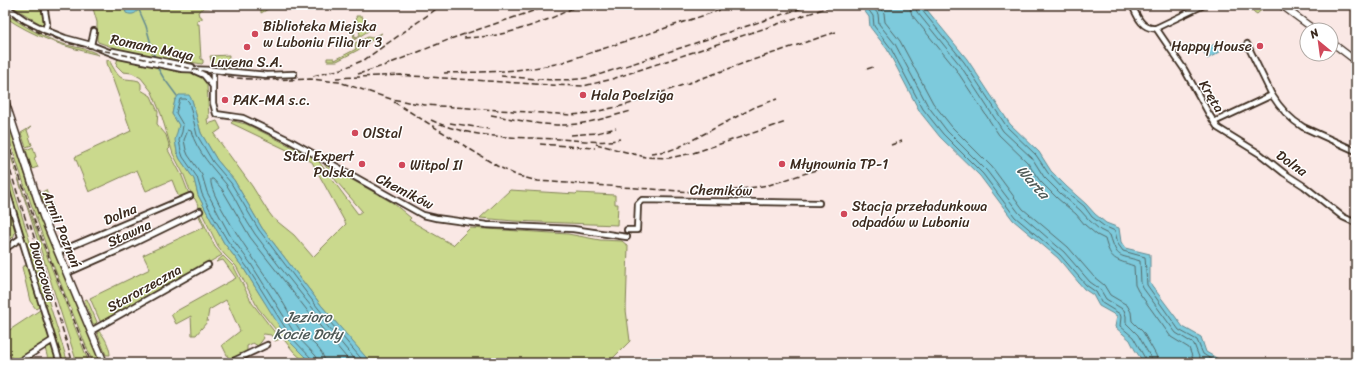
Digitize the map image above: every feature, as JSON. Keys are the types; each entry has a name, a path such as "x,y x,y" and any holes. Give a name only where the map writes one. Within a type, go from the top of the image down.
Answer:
{"main road":[{"name":"Armii Poznań","path":"5,101 36,197 104,363"}],"street":[{"path":"44,5 47,24 44,30"},
{"name":"Kręta","path":"1132,5 1142,24 1151,29 1156,28 1184,69 1214,122 1272,95"},
{"path":"1156,28 1204,5"},
{"path":"1281,5 1303,22"},
{"name":"Romana Maya","path":"5,6 25,20 44,30 65,38 136,58 206,70"},
{"path":"92,45 94,31"},
{"path":"1247,44 1272,95 1282,109 1296,123 1356,151"},
{"path":"1339,48 1356,61"},
{"name":"Romana Maya","path":"176,66 182,69 267,75 294,74"},
{"path":"182,69 202,73 213,86"},
{"name":"Chemików","path":"213,70 214,110 218,116 234,116 243,118 285,138 423,215 497,226 573,229 627,236"},
{"name":"Dolna","path":"1214,122 1224,132 1260,154 1343,217 1356,224"},
{"name":"Dworcowa","path":"5,185 60,363"},
{"name":"Dolna","path":"58,252 190,196"},
{"name":"Chemików","path":"627,230 637,230 638,204 642,200 819,203"},
{"name":"Stawna","path":"66,273 124,248 200,212"},
{"path":"5,249 21,238"},
{"name":"Starorzeczna","path":"90,331 208,265"},
{"path":"17,363 53,340"},
{"path":"230,363 267,345"}],"green space":[{"path":"10,5 41,5 46,23 42,25"},
{"path":"92,5 124,5 125,10 139,10 140,5 223,5 223,7 203,8 198,12 199,16 202,17 202,19 197,20 197,24 199,24 201,59 203,60 202,64 136,53 98,42 97,22"},
{"path":"227,5 270,5 270,8 261,13 261,10 254,6 228,7"},
{"path":"1243,5 1267,5 1257,14"},
{"path":"5,13 46,37 65,45 89,50 99,55 62,45 39,36 5,17"},
{"path":"356,16 362,16 368,31 354,40 353,29 355,38 360,35"},
{"path":"382,33 358,50 337,61 327,61 327,58 334,58 335,60 356,49 355,43 368,37 372,38"},
{"path":"229,55 228,67 212,65 210,56"},
{"path":"118,58 181,72 196,73 203,76 207,85 208,124 217,121 221,129 214,134 252,186 273,218 294,235 313,257 346,224 312,162 231,123 233,121 246,124 317,159 358,214 362,211 337,182 324,164 393,203 411,218 409,220 453,245 470,228 568,234 600,240 622,241 628,246 626,310 630,341 608,363 369,362 321,305 262,228 234,180 217,160 201,133 192,100 175,100 172,114 179,125 176,146 180,159 194,179 198,195 224,243 244,269 264,301 311,363 306,363 294,352 258,308 236,266 218,246 195,199 192,196 184,175 173,154 161,114 152,92 141,78 132,73 123,72 116,65"},
{"path":"107,60 111,61 111,64 120,77 139,81 141,84 141,90 151,96 158,112 157,124 166,135 170,148 168,150 182,176 189,194 179,198 172,180 146,191 137,170 89,192 75,157 131,131"},
{"path":"5,111 28,184 42,222 101,363 93,363 52,262 5,126"},
{"path":"31,127 27,130 32,145 26,147 21,133"},
{"path":"7,144 30,213 89,363 77,363"},
{"path":"33,147 36,157 34,158 38,167 32,169 26,150"},
{"path":"5,162 68,363 62,363 5,176"},
{"path":"46,190 53,207 47,210 40,193"},
{"path":"510,190 615,195 615,204 618,204 617,225 514,221 480,218"},
{"path":"5,198 15,231 14,236 10,240 5,222"},
{"path":"199,213 215,247 222,255 105,321 100,321 90,298 150,269 143,255 204,227 198,214"},
{"path":"223,256 234,267 252,303 280,339 275,341 271,335 264,334 262,335 264,338 258,346 253,343 247,346 247,351 245,354 230,361 222,345 240,331 226,300 209,310 207,322 196,335 192,335 191,316 176,324 171,314 236,278 223,260 216,262"},
{"path":"26,265 40,303 39,307 36,309 30,301 22,267"},
{"path":"87,299 97,322 95,324 93,324 84,300"},
{"path":"40,310 42,311 49,339 14,362 5,347 5,333"},
{"path":"98,331 106,342 110,355 106,355 97,332"},
{"path":"49,346 52,347 57,363 49,363 45,348"}],"water":[{"path":"124,5 140,6 137,12 131,14 126,13"},
{"name":"Warta","path":"860,5 923,5 967,59 1010,124 1039,152 1051,171 1095,214 1106,223 1119,228 1121,242 1125,248 1150,254 1150,283 1183,327 1201,337 1206,352 1225,363 1144,363 1130,340 1115,327 1117,316 1099,306 1093,295 1084,289 1058,258 1013,220 980,176 940,137 920,112 887,49 870,27 869,17"},
{"path":"1216,44 1220,52 1207,59 1203,50 1204,48"},
{"name":"Jezioro Kocie Doły","path":"179,95 189,95 192,100 201,133 217,160 234,180 262,228 321,305 371,363 311,363 288,340 244,269 224,243 198,195 194,179 180,159 175,140 179,125 172,114 175,100"}],"waterway":[{"path":"139,10 146,26 155,59"},
{"path":"156,65 177,96"}],"railway":[{"path":"313,76 342,69 364,60 442,5"},
{"path":"358,74 386,65 453,38 551,5"},
{"path":"464,38 492,36 521,29 551,18 578,5"},
{"path":"444,73 517,70 560,63 735,5"},
{"path":"501,76 558,80 592,77 811,5"},
{"path":"397,75 583,86 609,80 829,7"},
{"path":"5,12 40,33 71,44 237,78 265,80 293,79"},
{"path":"289,80 310,79 339,82 391,99 425,105 572,115 590,113 626,105 836,32"},
{"path":"867,69 873,67"},
{"path":"336,78 402,75"},
{"path":"651,153 668,151 679,147 755,107 777,99"},
{"path":"394,102 497,166 518,176 538,181 693,192 722,192 769,185 841,162"},
{"path":"491,115 535,123 570,125 631,111"},
{"path":"431,120 462,131 494,136 598,141 620,139"},
{"path":"596,144 645,157 669,158 693,153 786,122"},
{"path":"450,123 489,129"},
{"path":"571,135 597,133 616,128"},
{"path":"5,133 35,222 91,363"},
{"path":"891,145 902,141"},
{"path":"540,144 595,148"},
{"path":"5,154 29,230"},
{"path":"30,224 73,363"}],"place":[{"name":"Biblioteka Miejska w Luboniu Filia nr 3","path":"255,34"},
{"name":"Happy House","path":"1260,46"},
{"name":"Luvena S.A.","path":"247,47"},
{"name":"Hala Poelziga","path":"583,95"},
{"name":"PAK-MA s.c.","path":"225,100"},
{"name":"OlStal","path":"355,133"},
{"name":"Stal Expert Polska","path":"362,164"},
{"name":"Młynownia TP-1","path":"782,164"},
{"name":"Witpol II","path":"402,165"},
{"name":"Stacja przeładunkowa odpadów w Luboniu","path":"844,214"}]}
